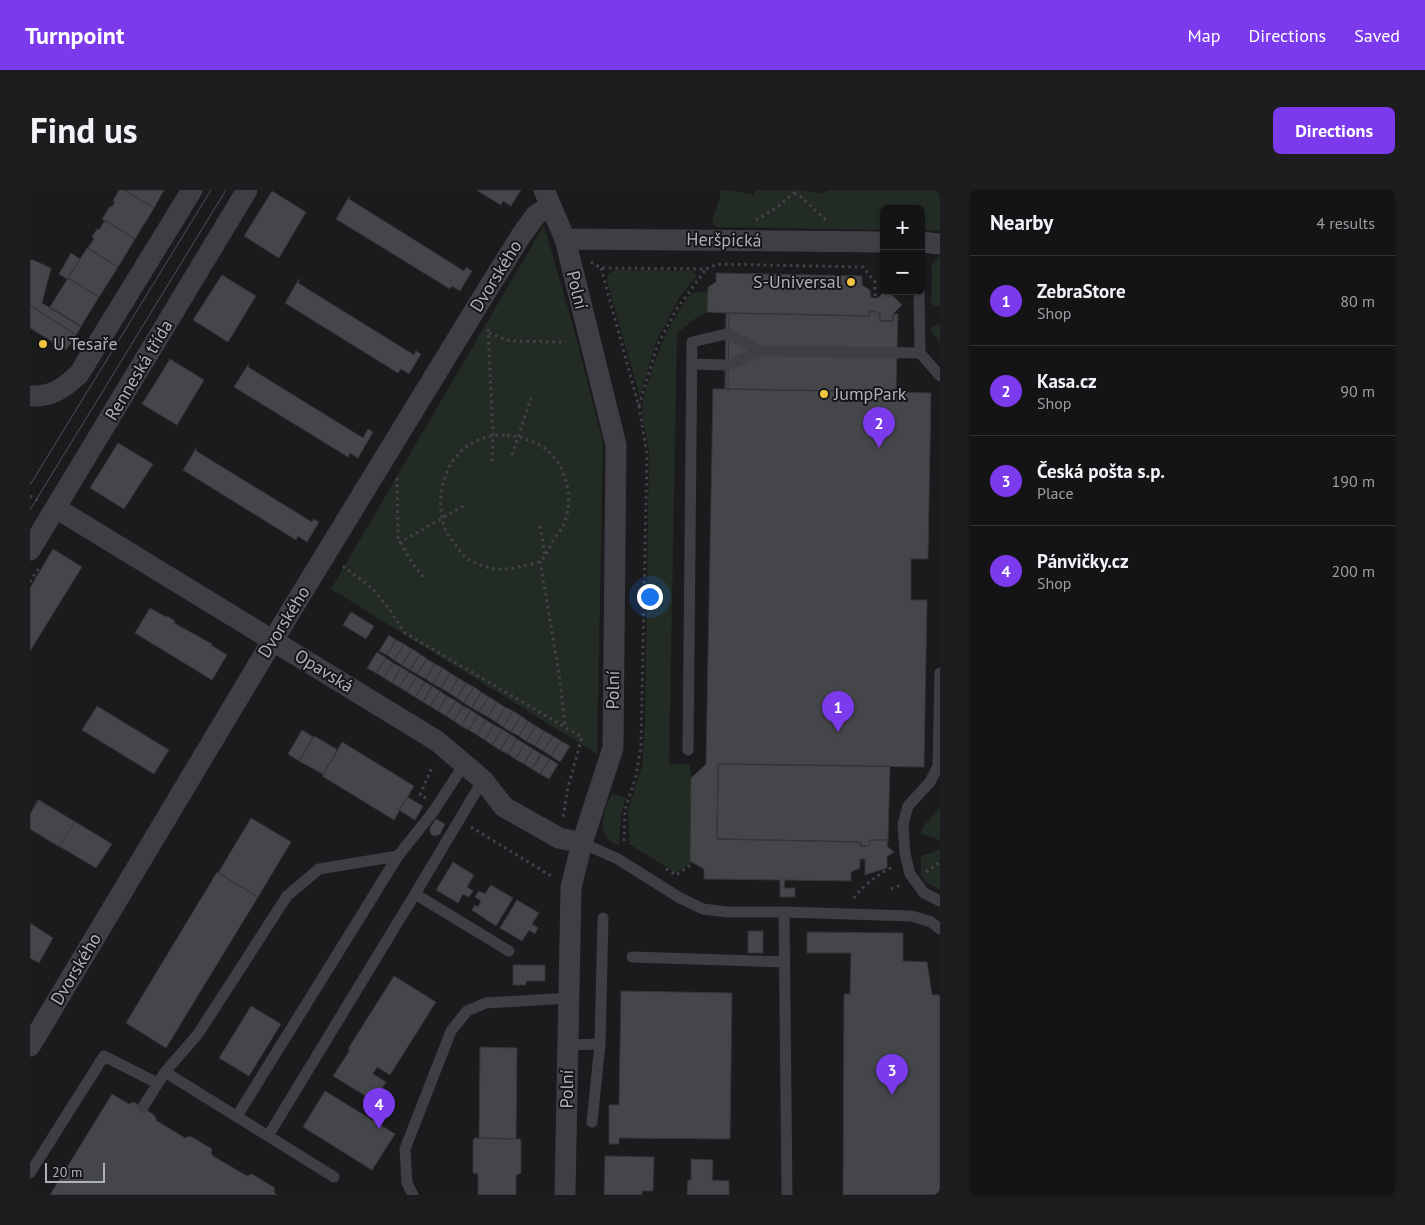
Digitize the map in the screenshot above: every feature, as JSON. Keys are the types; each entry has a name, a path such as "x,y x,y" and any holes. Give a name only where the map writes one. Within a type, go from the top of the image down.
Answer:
{"street":[{"path":"30,396 42,397 64,388 79,374 192,190"},
{"name":"Renneská třída","path":"30,550 247,190"},
{"name":"Polní","path":"547,198 564,239 616,445 613,748 582,843 571,887 565,1195"},
{"name":"Dvorského","path":"30,1046 326,553 522,234 547,198"},
{"name":"Heršpická","path":"564,239 880,242"},
{"path":"925,242 940,244"},
{"name":"Opavská","path":"56,508 437,741 483,780 504,807 559,838 582,843"}],"lane":[{"path":"919,295 920,353 940,376"},
{"path":"688,750 692,342 727,334 761,351"},
{"path":"692,364 727,364 761,351 920,353"},
{"path":"940,673 938,766 930,782 908,806 903,824 905,854 913,880 924,893 940,901"},
{"path":"237,1116 398,856 438,805 465,763"},
{"path":"268,1136 483,780"},
{"path":"582,843 618,859 680,898 703,909 727,912 912,916 931,922 940,928"},
{"path":"143,1107 165,1072 198,1034 287,896 319,869 398,856"},
{"path":"415,894 509,951"},
{"path":"784,912 788,1172 786,1195"},
{"path":"592,1122 600,1044 603,918"},
{"path":"632,957 784,962"},
{"path":"413,1195 407,1183 405,1149 450,1031 467,1011 486,1003 569,998"},
{"path":"568,1045 600,1044"},
{"path":"30,1173 104,1056 158,1083"},
{"path":"165,1072 334,1177"}],"path":[{"path":"794,193 801,197 847,241"},
{"path":"588,260 601,268 706,269 718,264 863,267 875,282 875,298"},
{"path":"639,407 657,346 676,310 706,269"},
{"path":"481,300 488,321 489,333 492,463"},
{"path":"489,333 510,341 566,342"},
{"path":"512,455 531,398"},
{"path":"507,435 527,438 544,448 557,462 567,482 569,504 563,526 550,544 545,556 540,561 510,570 486,568 464,555 448,534 442,518 440,495 445,474 455,457 470,444 492,436 507,435"},
{"path":"384,458 397,478 399,543 424,578"},
{"path":"399,543 465,505"},
{"path":"540,526 545,556"},
{"path":"326,553 372,588 390,610 405,633 582,737 568,787 550,883"},
{"path":"540,561 559,672 565,728"},
{"path":"432,760 433,766 420,795 438,805"},
{"path":"459,819 551,876"},
{"path":"624,846 630,848"},
{"path":"660,865 676,875 692,864"},
{"path":"854,898 859,891 882,872 893,867"},
{"path":"877,871 878,877"}],"shaded area":[{"path":"719,190 730,190 754,195 755,190 800,190 819,193 832,190 940,190 940,231 925,230 925,205 880,205 880,230 716,227 712,222 721,194"},
{"path":"544,225 578,344 603,443 597,754 331,589"},
{"path":"940,255 940,307 931,304 931,266"},
{"path":"615,270 693,271 696,274 696,277 679,298 655,344 640,397 607,281 608,274"},
{"path":"707,291 707,312 677,333 669,764 690,764 690,861 692,862 676,873 629,844 628,810 642,766 645,723 649,455 642,409 653,367 671,324 691,293"},
{"path":"940,324 940,341 931,332 931,327"},
{"path":"612,793 626,798 621,814 619,846 606,835 602,823"},
{"path":"940,807 940,840 921,834 922,828"},
{"path":"940,850 940,890 926,882 921,876 921,856"}],"building":[{"path":"119,190 124,190 154,208 135,239 102,219 110,206 112,207 115,202 113,201"},
{"path":"124,190 164,190 154,208"},
{"path":"476,190 521,190 511,206 503,201 501,205"},
{"path":"272,191 306,212 279,258 244,236"},
{"path":"350,195 349,199 464,271 466,267 472,271 460,291 452,286 450,289 336,219"},
{"path":"105,220 135,239 118,267 88,248 94,239 92,237"},
{"path":"87,248 118,267 99,297 68,278"},
{"path":"71,253 80,259 67,279 59,274"},
{"path":"30,260 51,268 42,303 81,327 76,335 30,305"},
{"path":"716,273 862,276 862,285 870,290 871,298 878,298 881,295 892,295 902,305 893,314 893,321 880,321 880,314 870,311 870,316 729,313 728,389 931,393 928,559 911,559 911,600 927,600 924,767 718,764 717,839 861,842 861,846 868,846 870,840 888,840 887,846 894,852 887,857 887,868 865,875 865,859 860,859 860,868 851,872 851,881 785,880 784,888 795,888 795,897 780,897 780,880 704,879 704,869 690,861 691,778 706,764 713,389 725,389 726,313 707,312 708,287 716,282"},
{"path":"222,275 256,296 228,342 193,320"},
{"path":"68,278 99,297 81,326 50,307"},
{"path":"299,279 298,283 414,355 416,351 421,354 409,374 401,369 398,373 285,303"},
{"path":"30,305 76,335 66,350 30,328"},
{"path":"870,311 880,314 880,321 893,321 893,314 898,314 896,392 725,389 726,313 870,316"},
{"path":"170,359 204,380 177,425 142,404"},
{"path":"249,363 248,367 363,438 368,429 373,432 358,458 350,453 348,457 234,387"},
{"path":"118,443 153,464 124,509 90,488"},
{"path":"197,447 196,451 312,522 314,519 319,522 307,542 298,536 296,540 183,470"},
{"path":"53,549 82,567 30,651 30,588"},
{"path":"150,608 167,616 175,621 174,623 212,644 227,655 212,680 135,633"},
{"path":"351,612 374,626 366,639 343,625"},
{"path":"389,635 396,640 387,655 379,651"},
{"path":"396,640 404,644 394,660 387,655"},
{"path":"404,644 412,649 402,665 394,660"},
{"path":"412,649 420,654 410,670 402,665"},
{"path":"377,652 386,658 376,673 367,668"},
{"path":"420,654 427,659 417,674 410,670"},
{"path":"386,658 393,663 384,678 376,673"},
{"path":"427,659 435,664 426,679 417,674"},
{"path":"393,663 401,667 392,683 384,678"},
{"path":"435,664 443,668 433,684 426,679"},
{"path":"401,667 409,672 399,687 392,683"},
{"path":"443,668 450,673 441,688 433,684"},
{"path":"409,672 417,677 407,692 399,687"},
{"path":"450,673 458,678 449,693 441,688"},
{"path":"417,677 425,682 415,697 407,692"},
{"path":"458,678 466,683 457,698 449,693"},
{"path":"425,682 432,686 423,702 415,697"},
{"path":"466,683 474,687 464,703 457,698"},
{"path":"432,686 440,691 430,706 423,702"},
{"path":"474,687 481,692 472,708 464,703"},
{"path":"440,691 447,696 438,711 430,706"},
{"path":"481,692 489,697 479,712 472,708"},
{"path":"447,696 456,701 446,716 438,711"},
{"path":"489,697 497,702 488,717 479,712"},
{"path":"456,701 463,706 454,721 446,716"},
{"path":"497,702 505,707 496,722 488,717"},
{"path":"97,706 169,750 154,774 82,730"},
{"path":"463,706 471,710 461,726 454,721"},
{"path":"505,707 513,711 503,727 496,722"},
{"path":"471,710 478,715 469,730 461,726"},
{"path":"513,711 521,716 511,732 503,727"},
{"path":"478,715 486,720 477,735 469,730"},
{"path":"521,716 528,721 519,736 511,732"},
{"path":"486,720 494,725 485,740 477,735"},
{"path":"528,721 536,726 526,741 519,736"},
{"path":"494,725 502,729 492,745 485,740"},
{"path":"536,726 544,731 535,746 526,741"},
{"path":"502,729 510,734 500,750 492,745"},
{"path":"302,730 313,737 299,761 288,754"},
{"path":"544,731 553,736 543,751 535,746"},
{"path":"510,734 517,739 508,754 500,750"},
{"path":"314,736 338,750 323,774 299,761"},
{"path":"553,736 561,741 551,756 543,751"},
{"path":"517,739 525,744 515,759 508,754"},
{"path":"561,741 570,746 560,762 551,756"},
{"path":"342,742 414,786 394,820 322,776"},
{"path":"525,744 533,749 524,764 515,759"},
{"path":"533,749 541,754 532,769 524,764"},
{"path":"541,754 550,759 540,774 532,769"},
{"path":"550,759 558,764 549,779 540,774"},
{"path":"718,764 890,766 888,840 870,840 868,846 861,846 861,842 717,839"},
{"path":"407,797 423,806 415,820 399,810"},
{"path":"38,800 75,822 59,847 30,829 30,814"},
{"path":"39,800 112,844 96,868 30,829 30,814"},
{"path":"251,818 291,842 258,897 218,873"},
{"path":"436,819 445,824 440,834 436,836 432,835 430,828"},
{"path":"453,862 474,875 467,887 473,891 469,897 463,894 458,903 436,890"},
{"path":"217,872 258,897 166,1048 126,1023"},
{"path":"491,885 513,898 496,926 472,910 475,905 478,907 481,901 475,897 479,891 485,894"},
{"path":"517,900 539,913 532,924 538,928 535,934 529,930 522,941 500,928"},
{"path":"30,923 53,938 39,963 30,958"},
{"path":"748,931 763,931 763,953 748,953"},
{"path":"807,932 903,933 903,961 927,962 932,995 940,995 940,1195 843,1195 844,994 850,994 851,953 807,953"},
{"path":"513,965 545,965 545,981 526,981 526,985 513,985"},
{"path":"394,976 436,1002 390,1075 377,1067 373,1074 386,1082 374,1101 333,1076"},
{"path":"621,991 732,993 730,1139 619,1138 619,1144 609,1144 609,1105 619,1105"},
{"path":"251,1006 281,1024 249,1076 219,1058"},
{"path":"480,1047 517,1048 516,1139 479,1138"},
{"path":"325,1091 395,1134 372,1170 303,1127"},
{"path":"112,1094 129,1104 134,1102 154,1115 157,1121 185,1138 190,1136 212,1149 211,1153 213,1156 247,1176 252,1174 275,1188 274,1192 277,1195 50,1195"},
{"path":"475,1138 521,1140 521,1173 516,1175 516,1195 478,1195 478,1174 473,1173 473,1140"},
{"path":"605,1156 654,1157 653,1191 642,1191 642,1195 604,1195"},
{"path":"691,1159 713,1160 712,1180 729,1181 729,1195 687,1195 688,1180 691,1180"}],"tram line":[{"path":"30,485 211,190"},
{"path":"30,510 226,190"}],"place":[{"name":"S-Universal","path":"851,282"},
{"name":"U Tesaře","path":"43,344"},
{"name":"JumpPark","path":"824,394"},
{"name":"Kasa.cz","path":"879,448"},
{"name":"ZebraStore","path":"838,732"},
{"name":"Česká pošta s.p.","path":"892,1095"},
{"name":"Pánvičky.cz","path":"379,1129"}]}
